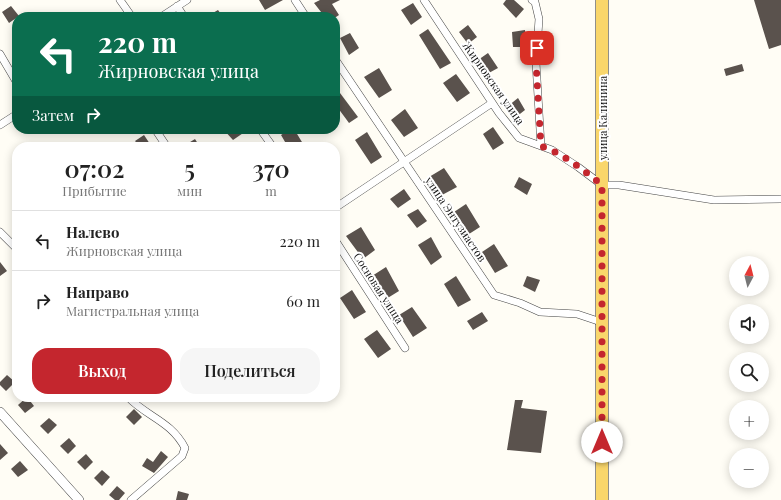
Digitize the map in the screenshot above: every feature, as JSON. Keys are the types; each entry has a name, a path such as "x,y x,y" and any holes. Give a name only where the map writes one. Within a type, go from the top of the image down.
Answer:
{"main road":[{"name":"улица Калинина","path":"602,0 602,500"}],"street":[{"path":"120,0 128,12"},
{"path":"168,12 187,0"},
{"path":"295,0 303,12"},
{"name":"Жирновская улица","path":"424,0 492,103 519,138 552,150 602,185"},
{"path":"534,1 539,19 536,63 541,146"},
{"path":"177,6 181,12"},
{"path":"0,54 12,74"},
{"name":"улица Энтузиастов","path":"340,66 494,295 520,303 540,312 577,314 598,321 602,326"},
{"path":"340,205 492,103"},
{"path":"0,125 12,117"},
{"path":"602,185 619,185 714,200 781,198"},
{"path":"0,232 12,244"},
{"name":"Сосновая улица","path":"340,248 405,348"},
{"path":"131,500 182,456 185,448 179,437 158,417 137,407 132,402"},
{"path":"0,412 79,500"}],"building":[{"path":"259,0 283,0 265,10"},
{"path":"320,0 340,0 332,4 337,12 321,12 314,3"},
{"path":"506,0 514,0 524,9 516,18 503,4"},
{"path":"754,0 781,0 781,45 769,49"},
{"path":"413,3 422,17 411,25 401,10"},
{"path":"11,6 16,12 12,12 12,21 9,23 2,12"},
{"path":"468,25 477,37 468,44 459,32"},
{"path":"428,29 451,63 440,69 419,35"},
{"path":"525,30 526,47 513,47 512,32"},
{"path":"350,33 359,48 349,55 340,38"},
{"path":"488,53 498,68 487,74 478,60"},
{"path":"742,64 744,71 726,76 724,69"},
{"path":"379,68 392,90 379,98 364,77"},
{"path":"456,74 470,93 457,102 443,83"},
{"path":"340,93 358,117 349,123 340,111"},
{"path":"518,98 525,110 516,117 508,106"},
{"path":"405,109 418,128 404,137 391,120"},
{"path":"493,127 504,143 493,150 483,134"},
{"path":"367,132 382,157 371,164 355,140"},
{"path":"228,134 242,134 233,140"},
{"path":"297,134 302,142 285,142 281,135"},
{"path":"144,135 149,142 136,142 135,141"},
{"path":"195,139 197,142 190,142"},
{"path":"444,168 457,187 442,195 429,177"},
{"path":"519,177 532,184 527,195 514,187"},
{"path":"404,189 411,199 398,208 390,199"},
{"path":"466,204 480,227 469,234 454,212"},
{"path":"418,209 427,221 417,228 407,215"},
{"path":"361,227 375,250 363,259 346,236"},
{"path":"431,237 442,257 431,265 418,245"},
{"path":"494,244 508,266 495,273 482,252"},
{"path":"0,262 7,271 0,276"},
{"path":"386,267 399,291 386,299 372,276"},
{"path":"456,276 471,300 458,307 444,284"},
{"path":"527,276 540,280 535,292 523,286"},
{"path":"352,290 366,312 354,319 340,298"},
{"path":"412,307 427,328 413,337 399,315"},
{"path":"482,312 488,321 473,330 467,321"},
{"path":"377,330 391,349 378,358 364,339"},
{"path":"7,375 12,379 12,385 6,391 0,385 0,382"},
{"path":"515,400 523,400 521,408 547,411 541,453 507,450"},
{"path":"21,402 31,402 34,406 25,413 18,405"},
{"path":"134,409 142,417 134,425 126,417"},
{"path":"49,418 57,425 48,434 40,426"},
{"path":"69,438 76,446 68,454 60,446"},
{"path":"0,444 8,453 0,460"},
{"path":"161,451 168,457 154,473 142,466 147,458 153,462"},
{"path":"86,454 93,462 85,470 77,462"},
{"path":"20,461 28,470 18,477 11,469"},
{"path":"102,470 110,477 102,486 94,478"},
{"path":"117,486 125,493 119,500 115,500 109,495"},
{"path":"178,491 189,494 187,500 176,500"}],"route":[{"path":"537,48 536,63 541,146 552,150 602,185 602,442"}]}
